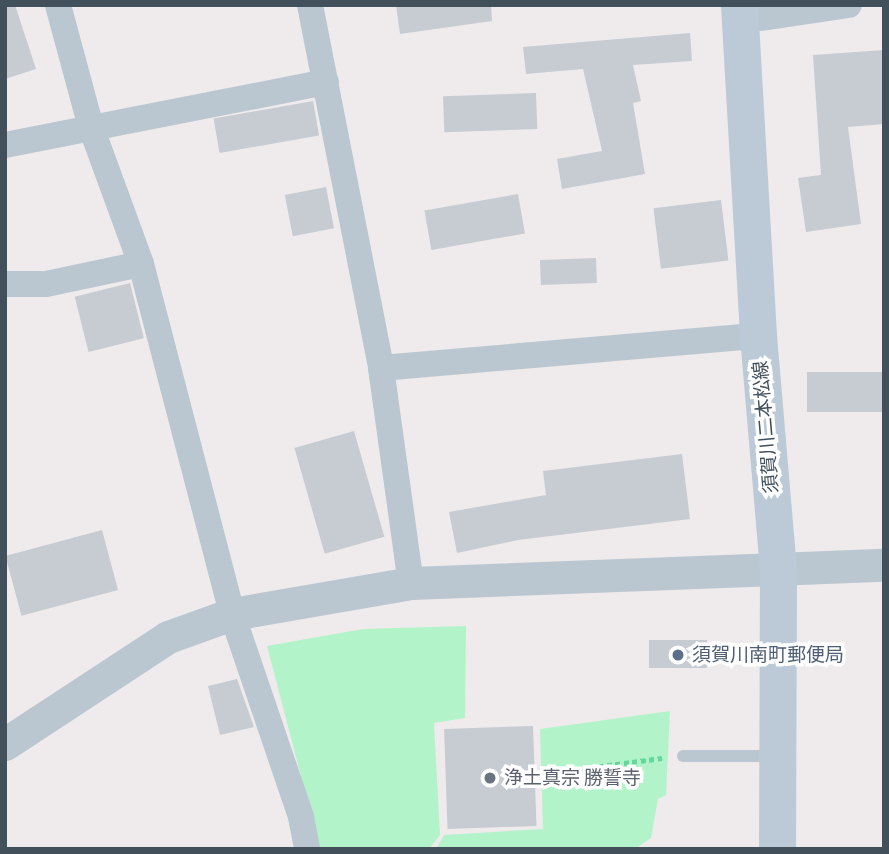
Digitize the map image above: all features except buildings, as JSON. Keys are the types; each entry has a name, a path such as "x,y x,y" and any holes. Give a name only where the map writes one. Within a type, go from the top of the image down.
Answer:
{"main road":[{"name":"須賀川二本松線","path":"740,13 758,337 778,570 780,757 777,849"}],"street":[{"path":"58,5 91,127 141,264 232,614 301,817 307,849"},
{"path":"310,5 381,368 411,583"},
{"path":"740,13 849,5"},
{"path":"5,145 327,82"},
{"path":"5,284 46,284 141,264"},
{"path":"381,368 758,337"},
{"path":"5,744 168,637 232,614 411,583 884,565"}],"lane":[{"path":"683,755 780,757"}],"path":[{"path":"548,773 683,755"}],"green space":[{"path":"466,626 465,718 434,723 440,835 429,849 320,849 267,646 363,629"},
{"path":"670,711 666,795 658,799 651,838 635,849 436,849 444,835 543,829 540,729"}],"place":[{"name":"須賀川南町郵便局","path":"678,655"},
{"name":"浄土真宗 勝誓寺","path":"490,778"}]}
